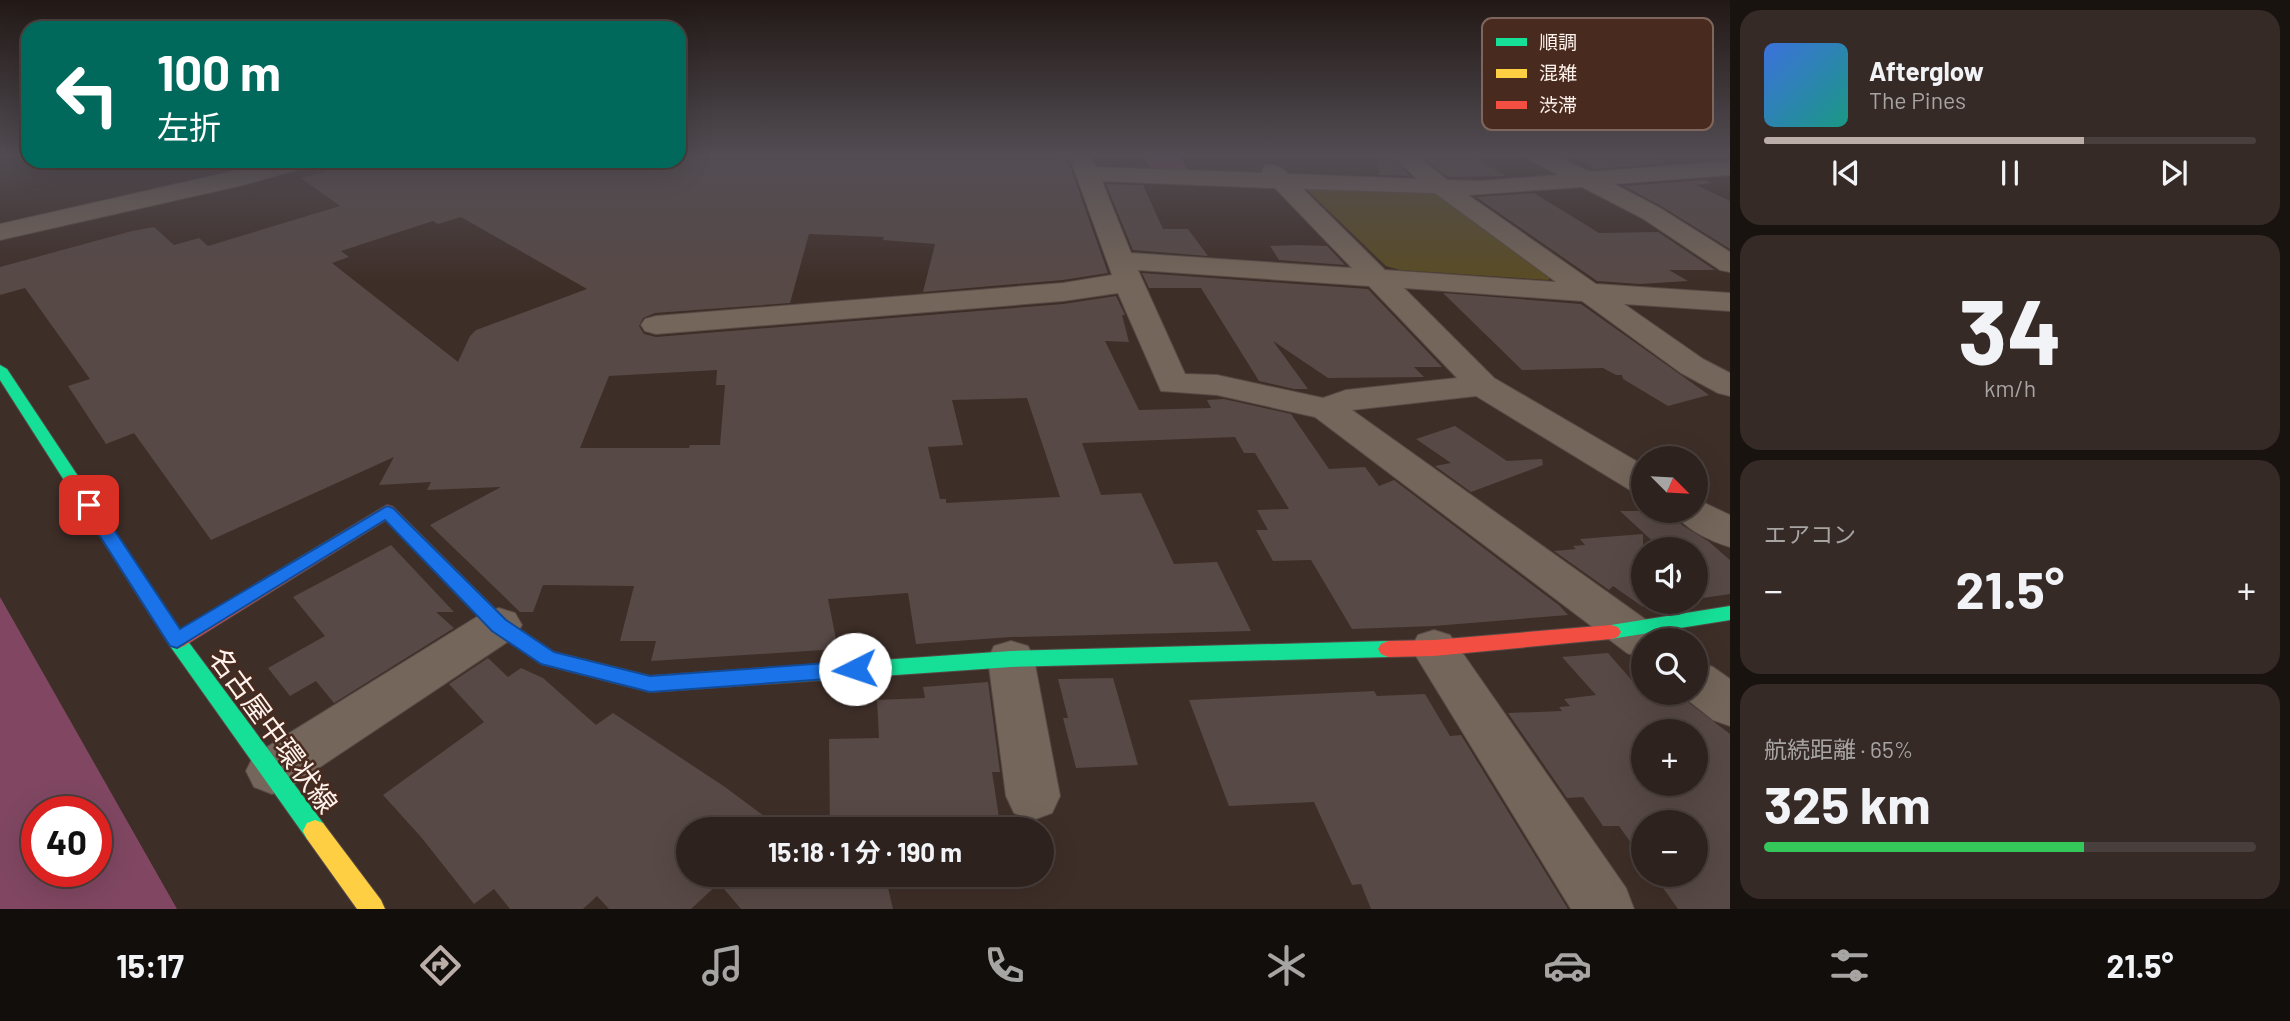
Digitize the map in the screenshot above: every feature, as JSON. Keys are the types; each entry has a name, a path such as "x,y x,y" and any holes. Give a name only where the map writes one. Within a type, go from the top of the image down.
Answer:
{"street":[{"path":"0,232 156,197"},
{"path":"1098,197 1173,384 1217,385 1327,409 1631,631"},
{"path":"1298,197 1482,385 1631,474"},
{"path":"1456,197 1692,366 1730,386"},
{"path":"1621,197 1651,213 1730,264"},
{"path":"656,325 1063,292 1109,284 1126,273 1377,277 1730,302"},
{"name":"名古屋中環状線","path":"0,369 177,641 372,909"},
{"path":"1327,409 1346,400 1482,385"},
{"path":"177,641 387,512 499,625 548,658 650,684 1011,659 1434,648 1631,635"},
{"path":"1708,520 1730,533"},
{"path":"1666,628 1730,613"},
{"path":"272,771 499,625"},
{"path":"1434,648 1605,909"},
{"path":"1011,659 1033,796"},
{"path":"1708,689 1730,706"}],"shaded area":[{"path":"1315,197 1445,197 1558,274 1548,280 1400,270 1386,266"},
{"path":"0,597 177,909 0,909"}],"building":[{"path":"328,197 1081,197 1108,273 1063,280 923,292 935,244 883,240 884,237 809,234 790,303 655,313 643,318 639,326 644,334 656,337 1063,304 1116,296 1125,315 1122,315 1129,342 1105,341 1139,410 1211,408 1207,400 1224,399 1291,414 1329,469 1365,467 1379,486 1394,480 1560,606 1568,615 1434,626 1352,629 1311,560 1273,561 1256,530 1268,530 1257,510 1289,509 1255,453 1244,453 1235,437 1082,443 1101,495 1141,493 1174,564 1217,562 1251,631 1011,637 916,644 908,593 828,599 838,649 651,661 656,641 620,641 634,586 543,585 533,612 520,612 430,525 501,487 427,490 431,482 379,485 394,457 211,540 134,433 106,444 68,386 90,379 25,288 0,295 0,267 154,227 174,245 199,238 208,246 340,206","holes":["461,217 587,289 476,330 470,336 458,362 332,263 349,257 341,251 433,221 438,224","717,370 716,385 725,385 720,445 690,445 689,448 580,448 609,376","1027,398 1060,497 946,503 946,499 940,499 928,447 963,445 952,400"]},
{"path":"1111,197 1149,197 1163,229 1188,229 1208,256 1133,250"},
{"path":"1477,197 1541,197 1599,233 1658,232 1715,270 1669,270 1688,281 1640,284 1597,281"},
{"path":"1645,197 1722,197 1730,201 1730,249"},
{"path":"1270,246 1327,246 1345,265 1279,260"},
{"path":"1142,273 1368,289 1442,367 1414,367 1424,377 1328,378 1273,341 1308,389 1294,389 1259,381 1201,288 1149,288"},
{"path":"1443,293 1581,304 1709,395 1668,406 1623,379 1622,375 1603,368 1522,370"},
{"path":"1455,426 1507,461 1542,459 1543,465 1471,492 1435,466 1451,463 1416,439"},
{"path":"1620,511 1631,511 1631,521"},
{"path":"1633,523 1680,523 1702,537 1648,537"},
{"path":"1643,534 1643,537 1631,537 1631,599 1613,586 1609,590 1554,551 1576,549 1573,546 1585,545 1580,539"},
{"path":"1708,541 1730,560 1730,594 1708,597"},
{"path":"391,545 454,612 436,612 454,628 334,703 316,681 290,696 268,668 325,636 293,597"},
{"path":"1608,653 1631,679 1631,705 1692,705 1730,734 1730,909 1678,909 1662,887 1708,887 1708,810 1631,810 1631,843 1619,826 1603,826 1583,797 1567,798 1508,713 1562,711 1559,707 1570,706 1564,699 1596,695 1562,657"},
{"path":"488,658 508,677 521,668 543,678 596,725 613,713 766,817 676,817 676,887 715,887 691,909 609,909 597,896 583,909 510,909 494,889 474,904 421,837 383,795 484,722 449,684"},
{"path":"1113,678 1138,765 1076,768 1063,718 1068,718 1058,679"},
{"path":"988,682 1000,772 992,772 999,817 830,817 829,739 879,738 877,700 925,698 923,687"},
{"path":"1374,691 1377,696 1425,694 1450,736 1461,735 1568,909 1371,909 1361,884 1352,885 1314,802 1229,806 1189,700"},
{"path":"722,887 888,887 893,909 741,909"}],"traffic: fast":[{"path":"0,369 177,641 315,831"},
{"path":"469,595 499,625 548,658 650,684 1011,659 1388,649"},
{"path":"1611,632 1730,613"}],"traffic: slow":[{"path":"315,831 372,909"}],"traffic: jam":[{"path":"177,641 387,511 469,595"},
{"path":"1388,649 1434,648 1611,632"}],"route":[{"path":"89,505 177,641 387,512 499,625 548,658 650,684 855,669"}]}
